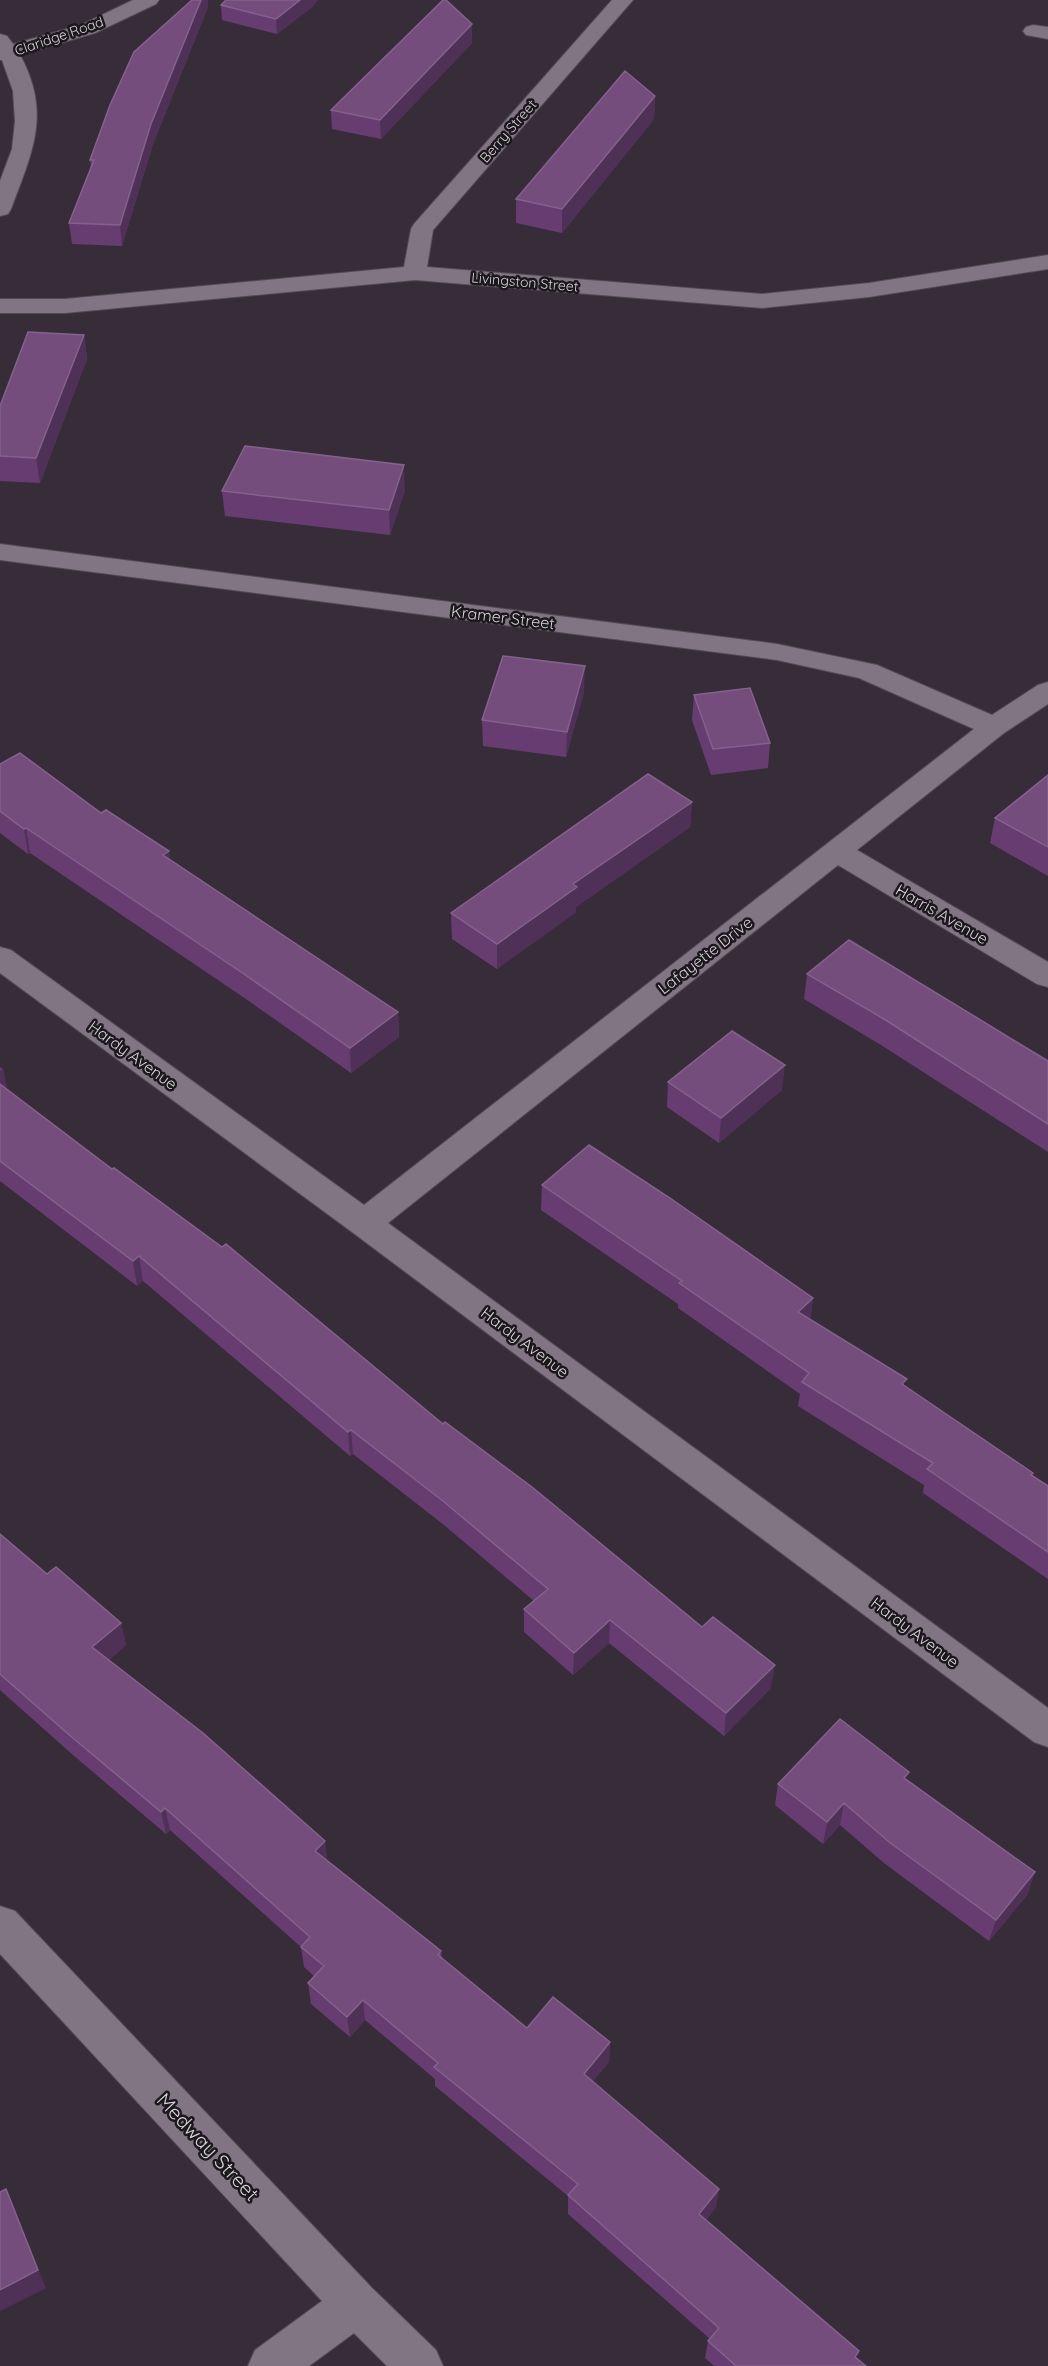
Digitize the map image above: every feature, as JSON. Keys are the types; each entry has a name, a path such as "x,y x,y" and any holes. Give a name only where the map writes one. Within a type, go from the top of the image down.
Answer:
{"street":[{"name":"Claridge Road","path":"4,49 88,29 149,0"},
{"name":"Berry Street","path":"415,273 422,229 624,0"},
{"path":"0,209 23,148 26,101 4,49"},
{"name":"Livingston Street","path":"0,306 64,306 415,273 762,301 869,291 1048,262"},
{"name":"Kramer Street","path":"0,552 777,652 867,671 994,727"},
{"name":"Lafayette Drive","path":"364,1223 994,727 1048,691"},
{"name":"Harris Avenue","path":"837,852 1048,976"},
{"name":"Hardy Avenue","path":"0,958 364,1223 1048,1730"},
{"name":"Medway Street","path":"0,1925 356,2304 420,2366"},
{"path":"271,2366 356,2304"}],"building":[{"path":"192,0 201,0 151,124 120,225 69,223 94,160 90,160 110,105 134,52"},
{"path":"226,0 300,0 276,19 221,5"},
{"path":"443,0 446,0 472,24 380,120 331,110"},
{"path":"625,71 655,96 562,209 516,199"},
{"path":"28,332 84,335 36,458 0,456 0,406"},
{"path":"245,446 404,465 389,510 222,491"},
{"path":"503,656 585,666 567,732 482,720"},
{"path":"750,688 770,743 713,749 694,695"},
{"path":"20,753 101,813 106,810 169,851 163,855 398,1012 350,1048 244,974 26,828 24,829 0,811 0,764"},
{"path":"648,774 692,802 573,884 577,887 497,944 451,913"},
{"path":"1048,775 1048,847 995,818"},
{"path":"849,940 1048,1061 1048,1124 884,1019 807,974"},
{"path":"732,1031 785,1065 721,1118 668,1082"},
{"path":"0,1084 112,1169 114,1168 222,1247 226,1244 443,1424 445,1422 532,1487 702,1627 713,1617 775,1665 726,1713 610,1620 574,1653 524,1609 548,1589 443,1501 351,1430 348,1432 139,1256 133,1261 0,1161"},
{"path":"589,1145 670,1198 813,1298 798,1312 907,1379 902,1384 1033,1473 1031,1475 1048,1486 1048,1552 927,1469 933,1463 802,1382 809,1373 679,1283 682,1281 542,1185"},
{"path":"0,1534 47,1574 56,1567 121,1623 92,1647 203,1733 325,1841 315,1851 441,1951 438,1955 527,2028 553,1997 610,2042 584,2074 719,2189 699,2214 859,2351 855,2357 866,2366 736,2366 708,2341 719,2328 568,2195 578,2184 434,2067 438,2063 363,2000 347,2017 308,1983 324,1966 301,1947 310,1937 165,1808 161,1812 0,1674"},
{"path":"840,1719 909,1772 904,1778 1035,1872 996,1920 889,1842 844,1803 827,1822 778,1784"},
{"path":"6,2189 38,2270 0,2290 0,2192"}]}
